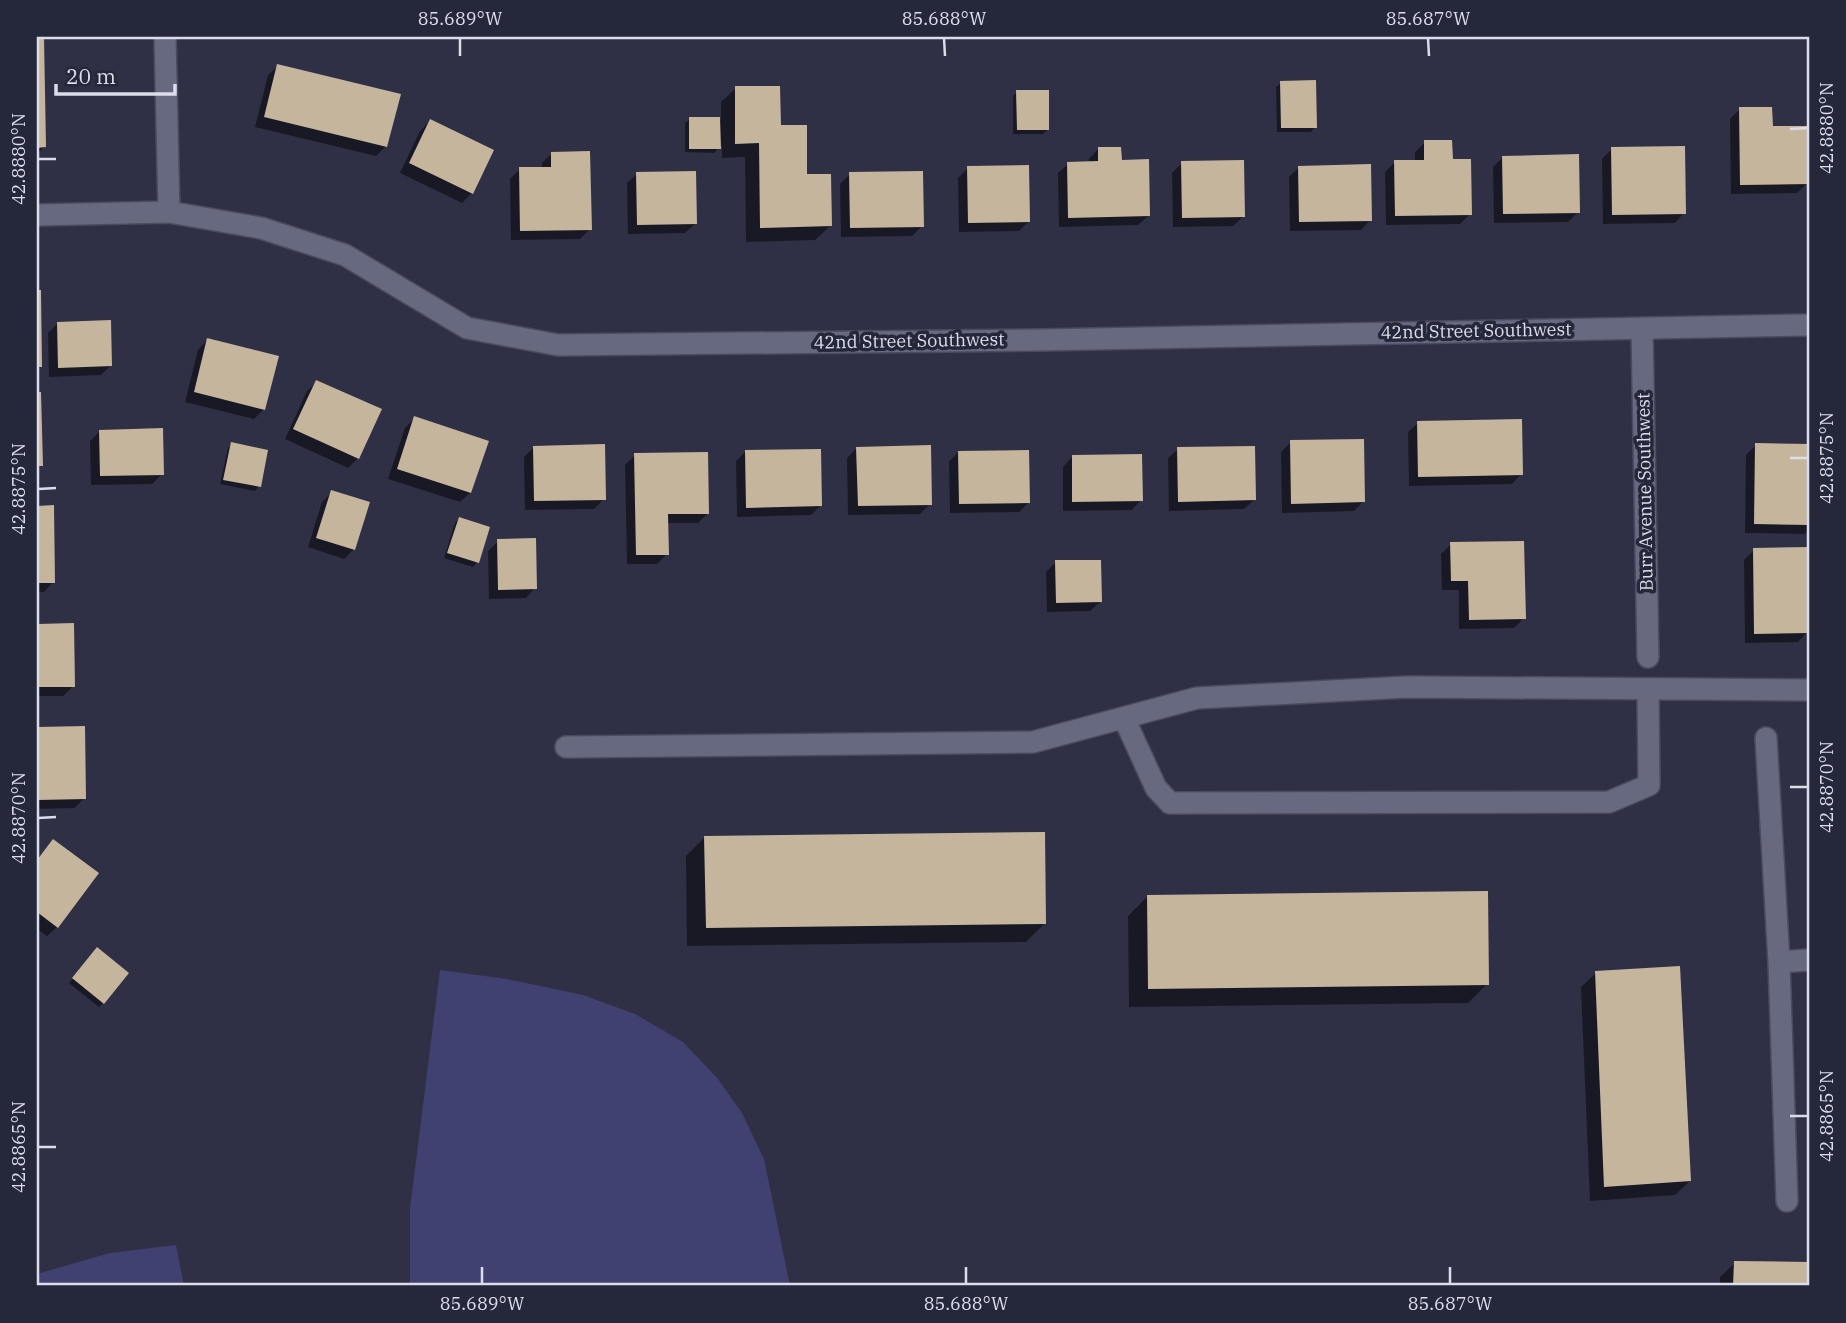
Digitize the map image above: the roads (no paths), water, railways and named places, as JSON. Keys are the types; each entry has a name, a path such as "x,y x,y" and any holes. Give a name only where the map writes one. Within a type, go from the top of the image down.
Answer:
{"street":[{"path":"165,37 169,212"},
{"name":"42nd Street Southwest","path":"37,215 169,212 261,228 345,255 467,328 558,345 1041,340 1809,325"},
{"name":"Burr Avenue Southwest","path":"1642,328 1648,657"},
{"path":"566,747 1034,742 1197,698 1407,687 1809,690"},
{"path":"1124,718 1156,788 1170,803 1609,802 1648,785 1648,689"},
{"path":"1766,737 1779,962 1787,1201"},
{"path":"1779,962 1809,960"}]}
